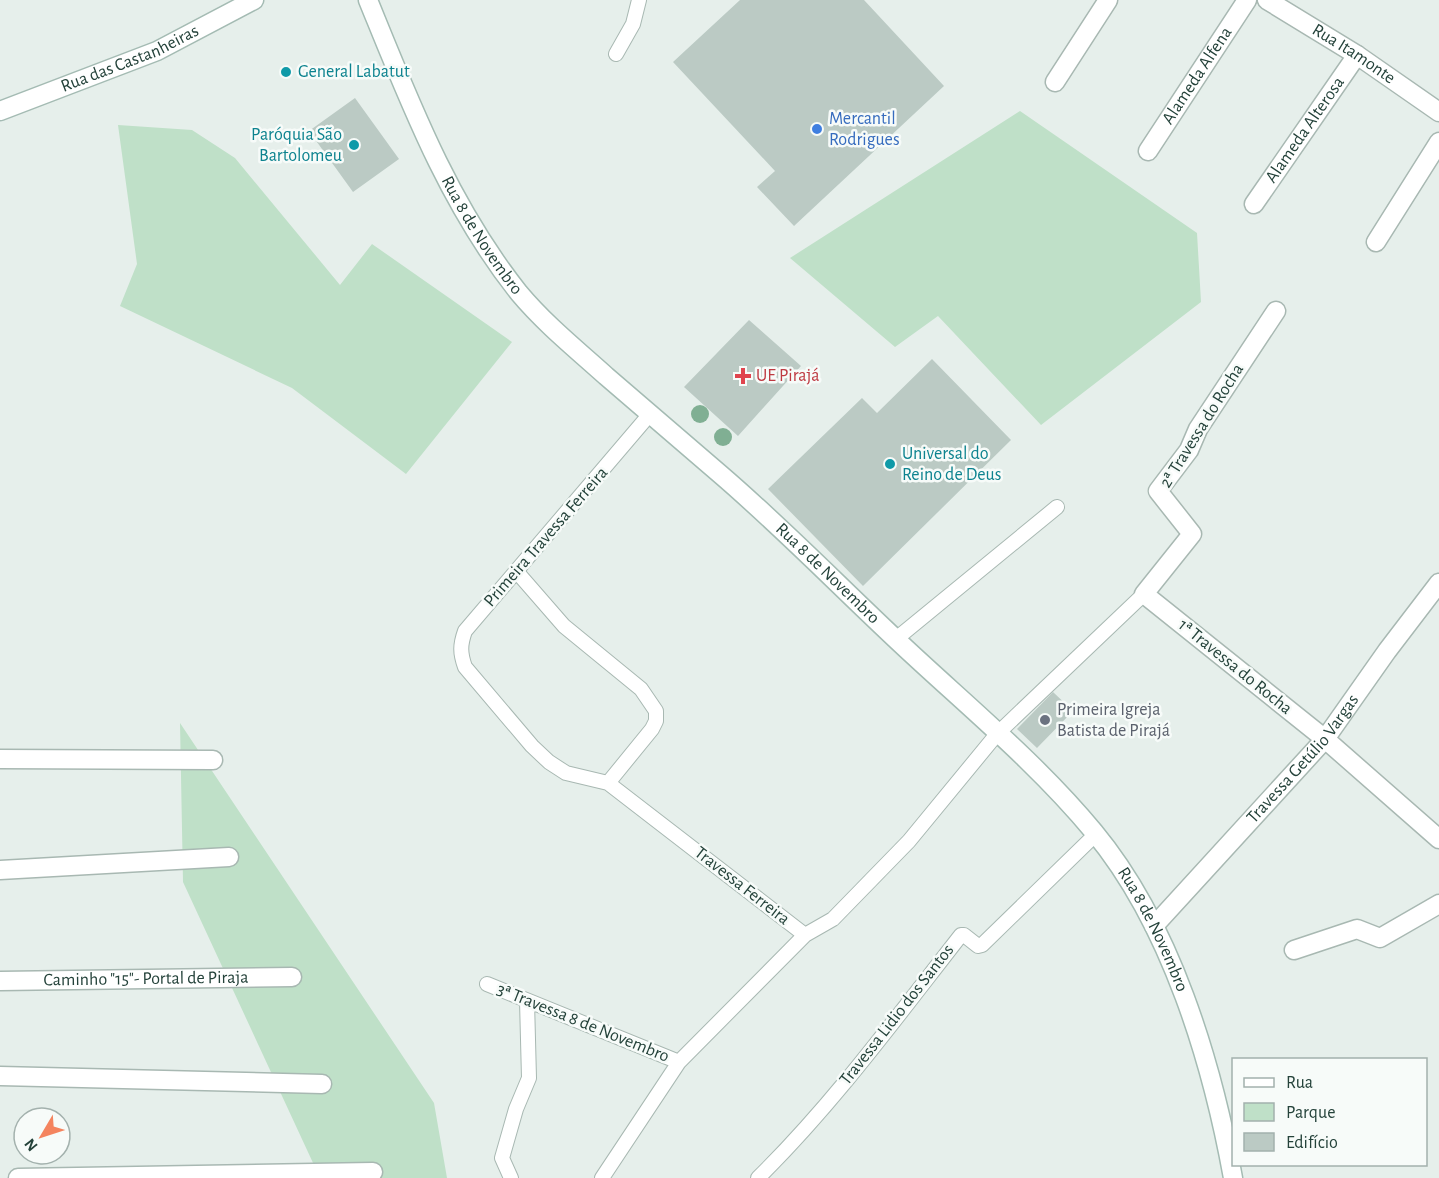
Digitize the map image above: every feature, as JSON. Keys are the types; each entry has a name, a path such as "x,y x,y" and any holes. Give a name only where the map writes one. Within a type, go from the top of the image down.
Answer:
{"street":[{"name":"Rua das Castanheiras","path":"0,111 157,51 254,0"},
{"name":"Rua 8 de Novembro","path":"368,0 438,165 464,214 490,254 522,295 555,331 769,516 1048,781 1096,834 1127,879 1154,926 1181,988 1226,1141 1233,1178"},
{"path":"1055,82 1108,0"},
{"name":"Alameda Alfena","path":"1148,151 1247,0"},
{"name":"Rua Itamonte","path":"1267,0 1357,55 1439,112"},
{"name":"Alameda Alterosa","path":"1254,204 1357,55"},
{"path":"1376,242 1439,142"},
{"name":"2ª Travessa do Rocha","path":"1144,594 1192,534 1158,491 1190,450 1198,429 1276,311"},
{"name":"Travessa Getúlio Vargas","path":"1154,926 1326,740 1387,651 1439,583"},
{"name":"1ª Travessa do Rocha","path":"1144,594 1326,740 1439,839"},
{"path":"0,759 213,760"},
{"path":"0,870 229,857"},
{"path":"1294,950 1357,929 1380,938 1439,904"},
{"name":"Caminho \"15\"- Portal de Piraja","path":"0,981 292,977"},
{"path":"0,1076 322,1084"},
{"path":"18,1178 373,1172"}],"lane":[{"path":"616,54 633,24 639,0"},
{"name":"Primeira Travessa Ferreira","path":"465,667 460,645 465,631 651,414"},
{"path":"896,639 1057,507"},
{"path":"517,572 564,626 641,689 656,711 656,721 652,729 608,783"},
{"name":"Travessa Ferreira","path":"465,667 531,746 549,762 566,773 608,783 805,935 833,919 909,841 997,734 1144,594"},
{"name":"Travessa Lidio dos Santos","path":"758,1178 786,1150 860,1065 961,935 965,935 978,946 982,945 1096,834"},
{"path":"602,1178 679,1062 805,935"},
{"name":"3ª Travessa 8 de Novembro","path":"487,984 679,1062"},
{"path":"511,1178 502,1158 516,1109 529,1078 527,1001"}],"green space":[{"path":"1020,111 1197,233 1201,302 1041,425 938,316 895,347 790,258"},
{"path":"118,125 192,130 235,158 340,285 372,244 512,342 406,474 292,388 120,306 137,264"},
{"path":"180,723 434,1103 447,1178 320,1178 183,882"}],"building":[{"name":"Mercantil Rodrigues","path":"740,0 864,0 944,86 794,226 757,187 775,171 673,62"},
{"name":"Paróquia São Bartolomeu","path":"355,98 399,159 353,192 309,131"},
{"name":"UE Pirajá","path":"749,320 801,366 738,436 684,387"},
{"name":"Universal do Reino de Deus","path":"932,359 1011,440 863,586 768,489 862,398 877,413"},
{"name":"Primeira Igreja Batista de Pirajá","path":"1053,692 1073,711 1037,748 1017,729"}],"place":[{"name":"General Labatut","path":"286,72"},
{"name":"Mercantil Rodrigues","path":"817,129"},
{"name":"Paróquia São Bartolomeu","path":"354,145"},
{"name":"UE Pirajá","path":"743,376"},
{"name":"Universal do Reino de Deus","path":"890,464"},
{"name":"Primeira Igreja Batista de Pirajá","path":"1045,720"}]}
